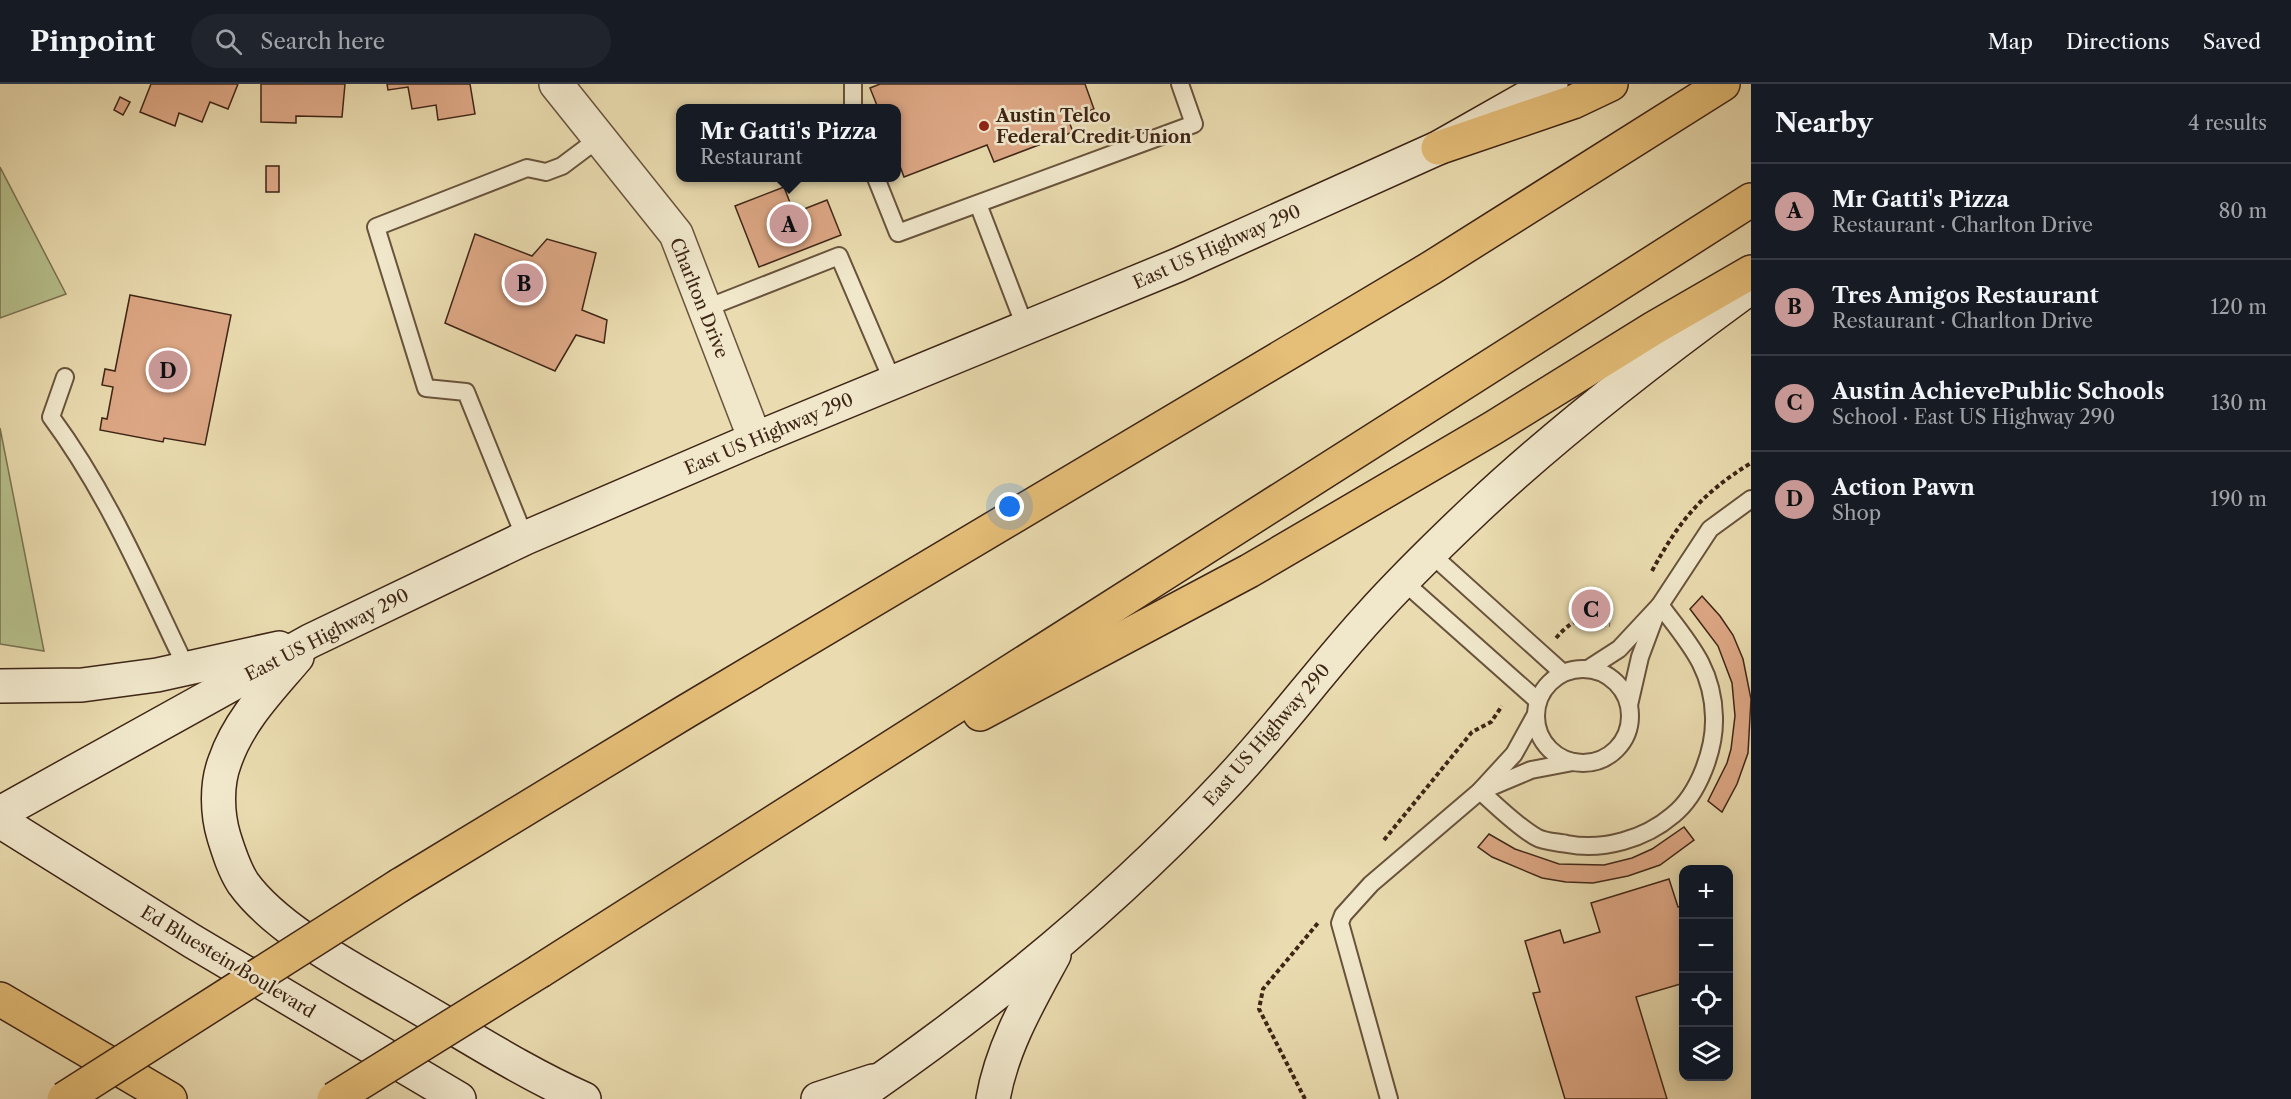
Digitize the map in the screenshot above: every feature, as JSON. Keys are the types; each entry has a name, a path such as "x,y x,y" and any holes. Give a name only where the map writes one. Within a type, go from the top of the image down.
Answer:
{"highway":[{"path":"1438,148 1573,102 1611,84"},
{"path":"64,1099 400,885 685,712 1431,268 1723,84"},
{"path":"334,1099 540,971 1751,200"},
{"path":"863,766 991,709 1249,571 1483,434 1654,328 1751,272"},
{"path":"0,999 170,1099"}],"main road":[{"name":"Charlton Drive","path":"556,84 676,234 755,439"},
{"name":"East US Highway 290","path":"0,813 310,642 525,538 755,439 1178,265 1438,148 1551,84"},
{"name":"East US Highway 290","path":"853,1099 963,1022 1061,941 1153,860 1216,795 1369,617 1476,509 1640,370 1751,287"},
{"path":"0,686 82,685 157,675 310,642"},
{"path":"310,642 253,709 236,736 224,762 220,783 220,824 233,863 243,882 278,919 347,966 528,1071 584,1099"},
{"name":"Ed Bluestein Boulevard","path":"0,821 192,941 459,1099"},
{"path":"993,1099 998,1074 1019,1020 1061,941"},
{"path":"818,1099 886,1076"}],"lane":[{"path":"853,84 853,104"},
{"path":"878,182 897,233 1194,124 1180,84"},
{"path":"525,538 466,392 426,388 376,227 528,168 546,172 562,166 598,139"},
{"path":"978,204 1026,329"},
{"path":"704,309 839,256 893,382"},
{"path":"65,378 51,417 69,441 105,499 186,667"},
{"path":"1389,1099 1340,923 1343,915 1371,884 1480,791 1514,754 1544,689 1552,680 1563,673 1588,669 1619,649 1660,605 1710,529 1751,499"},
{"path":"1431,554 1563,673"},
{"path":"1404,582 1537,708 1538,732 1546,745 1558,756 1573,762"},
{"path":"1480,791 1531,770 1604,758 1616,749 1625,736 1629,721 1629,705 1640,657 1660,605"},
{"path":"1480,791 1537,838 1582,847 1614,844 1645,833 1674,815 1695,789 1705,768 1712,742 1714,717 1708,677 1696,652 1660,605"},
{"path":"1588,669 1602,673 1614,681 1623,692 1629,705"}],"path":[{"path":"1651,573 1680,523 1702,499 1751,463"},
{"path":"1554,639 1568,625 1581,620 1593,620 1614,626"}],"green space":[{"path":"0,167 66,294 0,318"},
{"path":"0,428 44,651 0,644"}],"building":[{"path":"151,84 238,84 228,109 210,102 202,122 179,113 175,126 140,112"},
{"path":"261,84 345,84 342,117 296,116 296,123 261,122"},
{"path":"387,84 470,84 475,114 438,120 436,105 412,109 408,87 388,90"},
{"name":"Austin Telco Federal Credit Union","path":"880,84 1085,84 1094,109 1068,119 1073,132 994,162 987,145 904,177 901,169 901,104 876,104 870,88"},
{"path":"120,97 130,102 123,115 114,110"},
{"path":"266,166 279,166 279,192 266,192"},
{"path":"784,187 794,213 827,200 841,235 759,267 735,206"},
{"path":"475,234 532,256 547,239 596,253 582,310 607,320 604,343 576,335 555,371 445,323"},
{"path":"130,295 231,315 205,445 164,438 163,442 100,430 102,418 107,419 113,387 102,385 105,369 115,371"},
{"path":"1702,596 1733,635 1743,659 1751,699 1748,753 1737,784 1722,812 1708,801 1727,763 1731,749 1735,716 1732,683 1718,646 1690,609"},
{"path":"1684,827 1694,840 1660,865 1628,876 1593,883 1542,878 1492,857 1478,847 1489,834 1515,849 1559,864 1604,865 1632,858 1652,849"},
{"path":"1669,879 1679,907 1679,984 1636,997 1667,1099 1565,1099 1533,993 1540,992 1525,941 1560,930 1564,943 1600,932 1591,903"}],"place":[{"name":"Austin Telco Federal Credit Union","path":"984,126"},
{"name":"Mr Gatti's Pizza","path":"789,224"},
{"name":"Tres Amigos Restaurant","path":"524,283"},
{"name":"Action Pawn","path":"168,370"},
{"name":"Austin AchievePublic Schools","path":"1591,609"}]}
